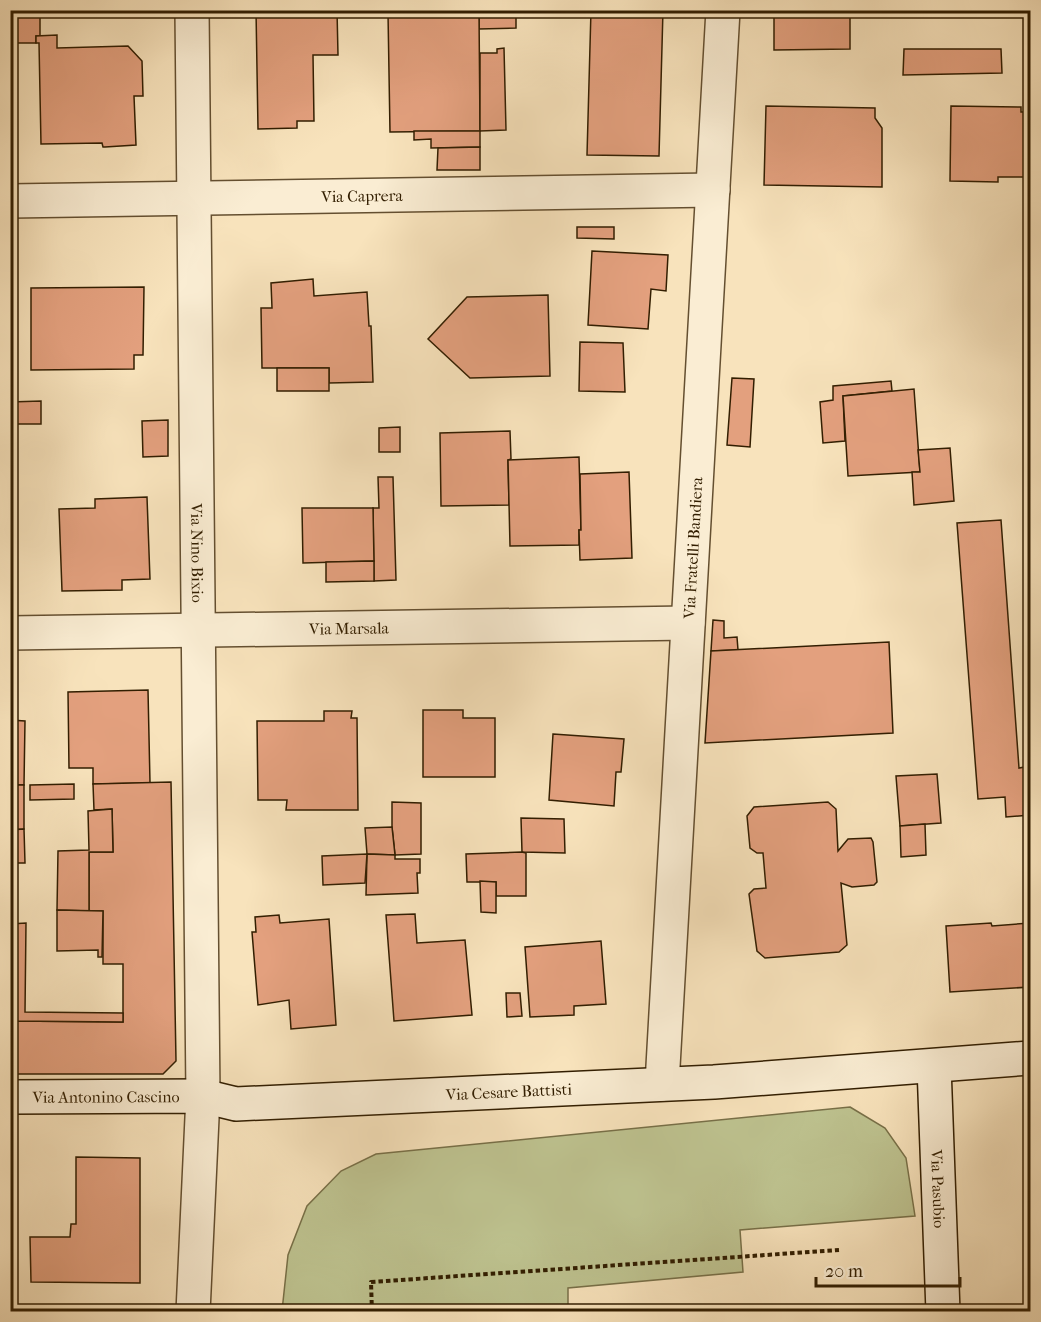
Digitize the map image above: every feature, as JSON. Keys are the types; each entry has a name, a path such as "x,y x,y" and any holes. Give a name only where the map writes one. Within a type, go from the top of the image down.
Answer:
{"street":[{"name":"Via Nino Bixio","path":"192,10 203,1096"},
{"name":"Via Fratelli Bandiera","path":"662,1084 723,10"},
{"name":"Via Caprera","path":"10,201 713,190"},
{"name":"Via Marsala","path":"10,633 688,623"},
{"name":"Via Cesare Battisti","path":"203,1096 236,1104 714,1082 1030,1058"},
{"name":"Via Pasubio","path":"934,1066 944,1311"},
{"name":"Via Antonino Cascino","path":"10,1097 203,1096"},
{"path":"193,1311 203,1096"}],"path":[{"path":"372,1311 371,1282 839,1250"}],"green space":[{"path":"850,1107 885,1128 906,1158 915,1216 740,1230 743,1272 568,1288 568,1311 282,1311 288,1255 307,1206 341,1171 376,1154"}],"building":[{"path":"10,10 40,10 40,36 36,36 36,43 10,43"},
{"path":"256,10 337,10 338,55 313,55 314,121 297,121 297,128 258,129"},
{"path":"388,10 479,10 479,11 388,13"},
{"path":"479,10 516,10 516,28 479,29"},
{"path":"591,10 663,10 659,156 587,155"},
{"path":"774,10 850,10 850,49 774,50"},
{"path":"479,11 480,131 390,132 388,13"},
{"path":"57,35 57,48 128,46 142,61 143,96 134,96 136,145 103,147 102,143 41,144 39,43 36,43 36,36"},
{"path":"504,48 506,130 480,131 480,53 497,53 497,49"},
{"path":"904,49 1001,49 1002,73 903,75"},
{"path":"766,106 875,108 875,118 882,128 882,187 764,185"},
{"path":"951,106 1021,107 1021,112 1030,112 1030,177 998,177 998,182 950,181"},
{"path":"414,131 480,131 480,147 431,148 431,139 414,140"},
{"path":"480,147 480,170 437,170 438,148"},
{"path":"577,227 614,227 614,239 577,238"},
{"path":"592,251 668,255 666,291 651,289 648,329 588,325"},
{"path":"313,279 314,296 367,292 373,382 329,383 329,368 262,368 261,308 272,308 271,283"},
{"path":"144,287 143,355 134,355 134,369 31,370 31,288"},
{"path":"548,295 550,376 470,378 428,339 467,297"},
{"path":"580,342 623,343 625,392 579,391"},
{"path":"277,368 329,368 329,391 277,391"},
{"path":"732,378 754,379 750,447 727,445"},
{"path":"891,381 892,391 843,396 845,441 823,443 820,402 833,400 833,386"},
{"path":"914,389 920,472 848,476 843,396"},
{"path":"41,401 41,424 10,424 10,402"},
{"path":"168,420 168,456 143,457 142,421"},
{"path":"400,427 400,452 379,452 379,428"},
{"path":"510,431 509,505 441,506 440,433"},
{"path":"950,448 954,501 914,505 912,472 920,472 918,450"},
{"path":"579,457 581,530 579,530 579,545 510,546 508,460"},
{"path":"10,464 13,464 15,538 10,538"},
{"path":"629,472 632,558 580,560 580,474"},
{"path":"378,477 393,477 396,580 374,581 373,508 379,508"},
{"path":"147,497 150,579 122,580 122,590 62,591 59,509 95,508 95,499"},
{"path":"302,508 373,508 374,561 303,563"},
{"path":"1001,520 1019,768 1030,766 1030,815 1006,817 1005,797 978,799 957,523"},
{"path":"374,561 374,581 326,582 326,562"},
{"path":"713,620 724,621 724,638 737,637 738,650 711,651"},
{"path":"889,642 893,733 705,743 711,651"},
{"path":"148,690 150,783 93,784 93,768 69,768 68,692"},
{"path":"423,710 463,710 463,718 495,718 495,777 423,777"},
{"path":"324,711 352,711 351,718 357,718 358,810 286,810 287,800 258,800 257,721 324,721"},
{"path":"10,720 25,721 24,785 10,785"},
{"path":"553,734 624,739 621,772 616,772 614,806 549,800"},
{"path":"937,774 941,823 900,826 896,776"},
{"path":"171,782 176,1061 163,1074 10,1074 10,1021 123,1022 123,964 103,964 103,911 89,911 89,852 113,852 112,809 94,810 93,784"},
{"path":"74,784 74,799 30,800 30,785"},
{"path":"10,785 24,785 24,829 10,830"},
{"path":"392,802 421,803 421,854 395,855"},
{"path":"828,802 836,809 838,851 848,839 871,838 877,882 874,885 852,887 841,883 847,945 839,952 765,958 757,951 749,894 754,889 766,888 763,853 757,853 750,848 747,816 754,807"},
{"path":"112,809 113,852 89,852 89,911 57,910 58,851 89,850 88,811"},
{"path":"521,818 564,819 565,853 522,852"},
{"path":"925,824 926,855 901,857 900,826"},
{"path":"392,827 395,855 367,854 365,828"},
{"path":"24,829 25,863 10,863 10,830"},
{"path":"526,853 526,896 496,896 496,882 467,882 466,854"},
{"path":"367,854 395,855 395,859 420,859 420,873 417,873 418,893 366,895"},
{"path":"367,854 365,883 323,885 322,856"},
{"path":"480,881 496,882 496,913 481,912"},
{"path":"57,910 103,911 102,957 98,957 98,950 57,951"},
{"path":"415,914 417,943 465,940 472,1015 394,1021 386,915"},
{"path":"279,915 280,923 329,919 336,1025 291,1029 289,1000 258,1005 252,932 256,932 255,917"},
{"path":"26,923 25,1012 123,1013 123,1022 10,1021 10,924"},
{"path":"991,923 992,926 1030,923 1030,987 950,992 946,926"},
{"path":"601,941 606,1004 574,1006 574,1015 530,1017 525,947"},
{"path":"506,993 520,993 522,1016 507,1017"},
{"path":"1030,1128 1030,1312 1026,1129"},
{"path":"76,1157 140,1158 140,1283 31,1282 30,1237 70,1237 71,1224 76,1224"},
{"path":"10,1160 15,1160 16,1220 10,1220"}]}
